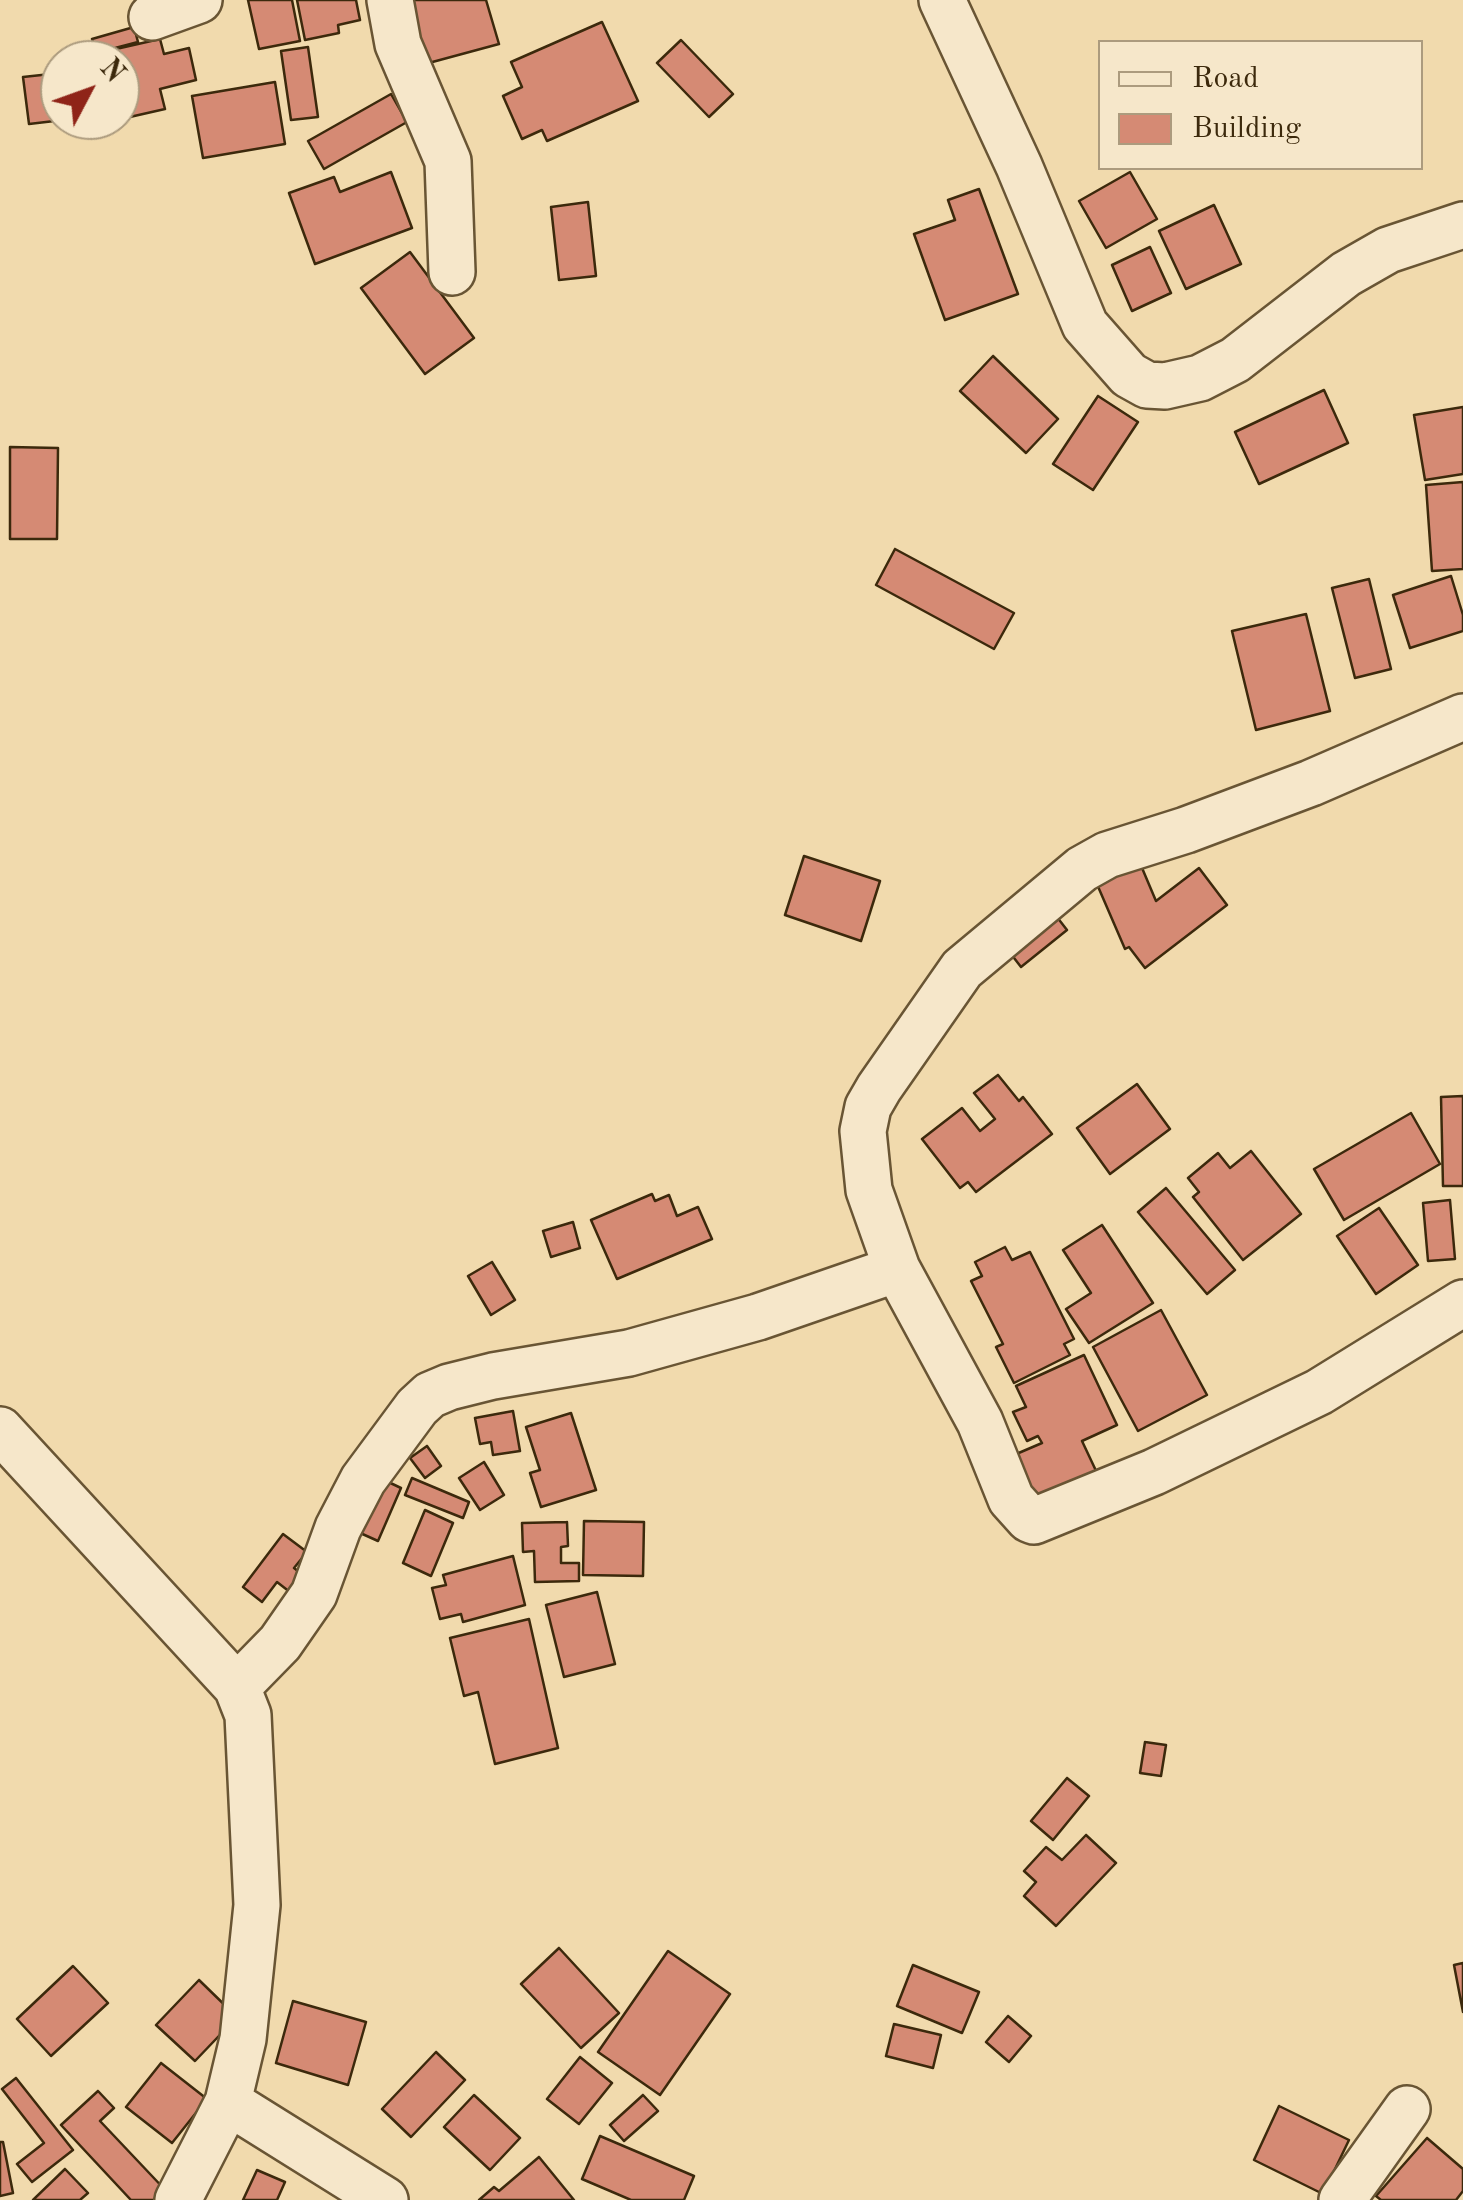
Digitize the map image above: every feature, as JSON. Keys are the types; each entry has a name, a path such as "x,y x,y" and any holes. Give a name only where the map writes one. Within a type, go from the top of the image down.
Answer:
{"street":[{"path":"152,17 199,0"},
{"path":"390,0 398,44 448,161 452,272"},
{"path":"942,0 1019,166 1085,325 1129,376 1147,385 1166,386 1200,378 1235,360 1346,274 1388,250 1463,225"},
{"path":"1463,718 1275,796 1107,855 1082,869 962,970 880,1088 863,1131 869,1190 897,1269 980,1422 1011,1500 1034,1521 1154,1472 1319,1392 1463,1303"},
{"path":"237,1687 280,1643 314,1594 338,1528 363,1480 422,1400 494,1376 628,1354 758,1317 897,1269"},
{"path":"0,1430 237,1687 248,1716 257,1905 243,2039 228,2102 178,2200"},
{"path":"228,2102 386,2200"},
{"path":"1342,2200 1407,2109"}],"building":[{"path":"248,0 292,0 300,41 259,49"},
{"path":"297,0 356,0 360,20 338,25 339,33 305,40"},
{"path":"407,0 486,0 499,44 425,64"},
{"path":"602,22 638,101 547,141 542,130 522,139 503,96 522,87 511,62"},
{"path":"134,27 137,40 92,40"},
{"path":"160,39 164,54 189,48 196,80 160,89 165,109 140,115 140,44"},
{"path":"681,40 733,94 709,117 657,63"},
{"path":"308,47 318,117 291,120 281,51"},
{"path":"40,75 40,123 29,124 23,77"},
{"path":"275,82 285,144 203,158 192,96"},
{"path":"391,94 407,122 324,169 308,141"},
{"path":"391,172 412,228 315,264 289,193 334,177 340,192"},
{"path":"1130,172 1157,219 1106,248 1079,201"},
{"path":"979,189 1018,294 945,320 914,234 955,220 948,200"},
{"path":"588,202 596,276 559,280 551,207"},
{"path":"1214,205 1241,264 1186,289 1159,231"},
{"path":"1150,247 1171,293 1132,311 1112,265"},
{"path":"410,252 474,338 425,374 361,288"},
{"path":"993,356 1058,419 1026,453 960,391"},
{"path":"1324,390 1348,443 1259,484 1235,432"},
{"path":"1098,396 1138,422 1093,490 1053,464"},
{"path":"1463,407 1463,474 1425,480 1414,415"},
{"path":"10,447 58,448 57,539 10,539"},
{"path":"1463,482 1463,569 1432,571 1426,485"},
{"path":"895,549 1014,613 994,649 876,585"},
{"path":"1451,576 1463,615 1463,631 1410,648 1393,595"},
{"path":"1369,579 1391,669 1355,678 1332,588"},
{"path":"1306,614 1330,711 1256,730 1232,631"},
{"path":"1134,849 1156,901 1199,868 1227,905 1145,968 1129,947 1125,949 1090,868"},
{"path":"804,856 880,881 861,941 785,915"},
{"path":"1050,908 1067,930 1021,967 1004,945"},
{"path":"998,1075 1019,1101 1023,1097 1052,1134 976,1192 968,1182 960,1188 922,1139 962,1108 980,1131 995,1119 974,1093"},
{"path":"1137,1084 1170,1129 1110,1174 1077,1128"},
{"path":"1463,1096 1463,1186 1443,1186 1441,1097"},
{"path":"1411,1113 1440,1164 1344,1220 1314,1169"},
{"path":"1251,1151 1301,1214 1243,1260 1193,1197 1199,1192 1188,1178 1218,1153 1230,1168"},
{"path":"1166,1188 1235,1270 1207,1294 1138,1212"},
{"path":"652,1194 655,1201 669,1195 677,1216 698,1207 712,1239 617,1279 591,1220"},
{"path":"1450,1200 1455,1259 1428,1261 1423,1203"},
{"path":"1379,1208 1418,1265 1376,1294 1337,1236"},
{"path":"573,1222 580,1248 551,1257 543,1231"},
{"path":"1102,1225 1153,1303 1089,1343 1066,1309 1091,1293 1063,1250"},
{"path":"1005,1247 1012,1260 1030,1252 1074,1339 1064,1344 1070,1355 1014,1383 996,1347 1003,1344 971,1281 982,1276 975,1262"},
{"path":"492,1262 515,1300 491,1315 468,1276"},
{"path":"1161,1310 1207,1395 1138,1431 1093,1347"},
{"path":"1084,1355 1117,1425 1082,1441 1098,1475 1037,1504 1014,1455 1042,1443 1038,1436 1027,1441 1013,1412 1026,1407 1016,1386"},
{"path":"513,1411 520,1451 493,1455 491,1442 480,1444 475,1418"},
{"path":"571,1413 596,1490 541,1507 530,1473 540,1470 526,1427"},
{"path":"427,1446 441,1466 425,1478 410,1458"},
{"path":"484,1462 504,1495 480,1510 459,1478"},
{"path":"412,1478 469,1502 463,1518 405,1495"},
{"path":"382,1479 401,1488 378,1541 358,1532"},
{"path":"425,1510 453,1523 431,1576 403,1563"},
{"path":"584,1521 644,1522 643,1576 583,1575"},
{"path":"567,1522 568,1546 561,1547 561,1563 579,1563 579,1581 535,1582 534,1551 523,1552 522,1523"},
{"path":"283,1534 307,1552 294,1568 308,1579 295,1596 277,1582 262,1602 243,1587"},
{"path":"513,1556 525,1605 463,1622 461,1614 440,1619 432,1588 446,1585 443,1575"},
{"path":"597,1592 615,1664 564,1677 546,1605"},
{"path":"529,1619 558,1748 495,1764 478,1692 464,1696 450,1638"},
{"path":"1145,1742 1166,1745 1161,1776 1140,1773"},
{"path":"1067,1778 1089,1796 1053,1840 1031,1821"},
{"path":"1086,1835 1116,1863 1056,1926 1024,1896 1036,1882 1024,1871 1046,1847 1062,1860"},
{"path":"559,1948 619,2013 581,2048 521,1984"},
{"path":"668,1951 730,1994 660,2095 598,2052"},
{"path":"1463,1963 1463,2012 1454,1965"},
{"path":"913,1965 979,1992 962,2033 897,2006"},
{"path":"73,1966 108,2003 51,2056 17,2019"},
{"path":"199,1980 237,2017 195,2061 156,2025"},
{"path":"293,2001 366,2022 348,2085 276,2063"},
{"path":"1008,2016 1031,2036 1009,2062 986,2042"},
{"path":"894,2024 941,2035 933,2068 886,2056"},
{"path":"436,2052 465,2080 411,2137 382,2109"},
{"path":"580,2057 612,2083 579,2124 547,2099"},
{"path":"161,2063 207,2099 172,2143 126,2107"},
{"path":"16,2078 73,2150 32,2182 17,2164 44,2143 2,2089"},
{"path":"98,2091 114,2108 100,2121 169,2194 163,2200 131,2200 61,2125"},
{"path":"474,2095 520,2138 490,2170 444,2127"},
{"path":"643,2095 658,2111 624,2141 610,2125"},
{"path":"1279,2106 1349,2140 1323,2194 1254,2160"},
{"path":"600,2136 694,2176 684,2200 631,2200 582,2179"},
{"path":"1427,2138 1463,2169 1463,2191 1456,2200 1381,2200 1376,2196"},
{"path":"0,2142 13,2193 0,2196"},
{"path":"539,2157 574,2200 479,2200 494,2187 499,2191"},
{"path":"65,2169 88,2193 80,2200 33,2200"},
{"path":"257,2170 285,2182 277,2200 243,2200"}]}
